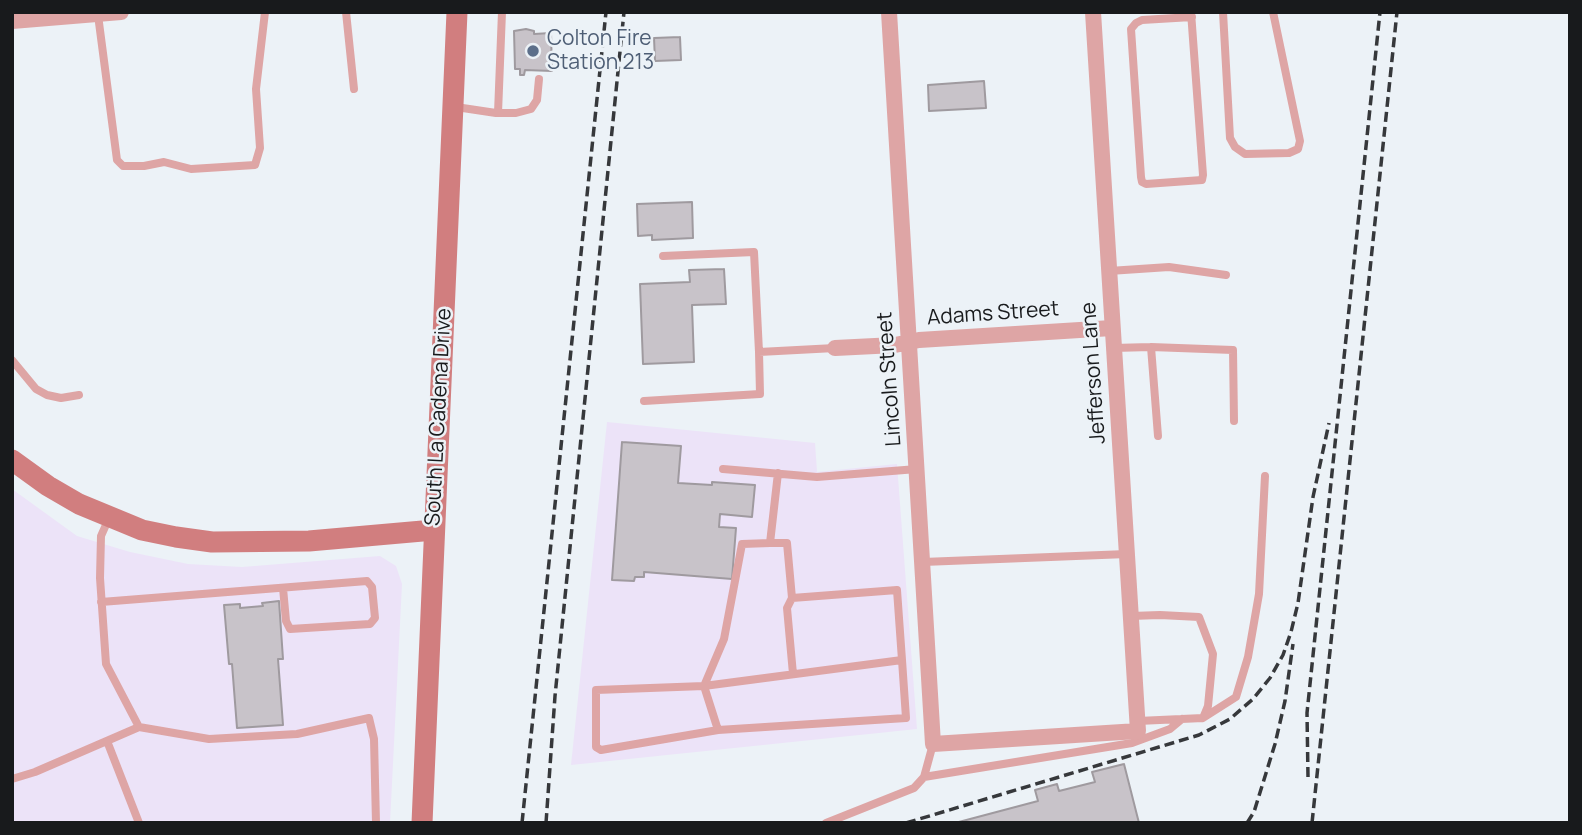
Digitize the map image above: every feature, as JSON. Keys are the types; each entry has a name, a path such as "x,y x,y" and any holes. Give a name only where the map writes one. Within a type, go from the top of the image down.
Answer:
{"main road":[{"name":"South La Cadena Drive","path":"422,823 457,12"},
{"path":"12,460 48,486 109,518 142,530 212,542 309,541 434,530"}],"street":[{"path":"12,21 121,12"},
{"name":"Lincoln Street","path":"888,12 933,744"},
{"name":"Jefferson Lane","path":"1093,12 1138,726"},
{"name":"Adams Street","path":"835,348 1112,328"},
{"path":"933,744 1138,726"}],"lane":[{"path":"98,15 117,160 123,166 164,162 191,169 255,165 260,148 256,89 265,12"},
{"path":"346,12 354,89"},
{"path":"498,113 502,12"},
{"path":"1223,12 1230,138 1235,147 1245,154 1289,153 1298,149 1300,141 1273,12"},
{"path":"1192,15 1202,180 1146,184 1141,177 1131,29 1142,20 1192,15"},
{"path":"453,107 498,113 516,113 531,109 537,100 539,79"},
{"path":"645,401 760,394 754,252 663,256"},
{"path":"1109,271 1169,267 1226,275"},
{"path":"1150,347 1158,436"},
{"path":"760,352 835,348"},
{"path":"1113,348 1233,350 1234,421"},
{"path":"12,360 36,389 47,396 61,398 79,395"},
{"path":"723,469 817,477 917,469"},
{"path":"770,543 778,473"},
{"path":"1138,726 1203,718 1236,697 1248,657 1259,594 1265,476"},
{"path":"109,518 101,536 106,664 139,727"},
{"path":"718,730 704,686 724,639 741,544 787,543 792,598 787,608 793,674"},
{"path":"922,562 1127,554"},
{"path":"102,602 367,581 372,587 375,618 370,624 290,629 286,621 282,588"},
{"path":"792,598 897,590 902,660 906,718 718,730 601,750 596,747 596,690 704,686 902,660"},
{"path":"1131,616 1199,617 1213,654 1208,706 1203,718"},
{"path":"12,779 35,772 139,727 209,739 297,734 369,718 374,739 376,823"},
{"path":"923,777 1132,743 1170,729 1182,719"},
{"path":"107,741 139,823"},
{"path":"826,823 914,788 923,777 933,744"}],"shaded area":[{"path":"607,422 815,443 817,472 897,464 917,729 571,765"},
{"path":"12,489 77,536 130,552 188,564 242,567 380,556 396,566 402,584 390,823 12,823"}],"building":[{"name":"Colton Fire Station 213","path":"514,31 534,31 534,34 551,33 552,71 525,70 524,75 520,75 520,69 515,69"},
{"path":"680,37 681,60 655,61 654,38"},
{"path":"984,81 986,108 929,111 928,85"},
{"path":"692,202 693,238 652,240 652,235 638,236 637,204"},
{"path":"724,269 726,304 692,305 694,362 643,364 640,284 690,282 689,270"},
{"path":"622,442 681,446 678,483 755,485 752,517 720,514 719,527 736,528 732,579 644,572 644,577 635,577 634,581 612,580"},
{"path":"279,601 283,659 278,659 283,725 237,728 224,605 240,604 240,608"},
{"path":"1124,764 1139,823 955,823 1038,801 1035,790 1057,784 1059,791 1095,782 1092,772"}],"railway":[{"path":"522,823 606,12"},
{"path":"546,823 555,696 624,12"},
{"path":"1308,777 1307,713 1380,12"},
{"path":"1312,823 1397,12"},
{"path":"906,823 1199,735 1230,719 1253,699 1270,678 1283,655 1291,632 1298,603 1313,497 1329,423"},
{"path":"1247,823 1254,812 1275,744 1285,701 1293,644"}],"place":[{"name":"Colton Fire Station 213","path":"533,51"}]}
